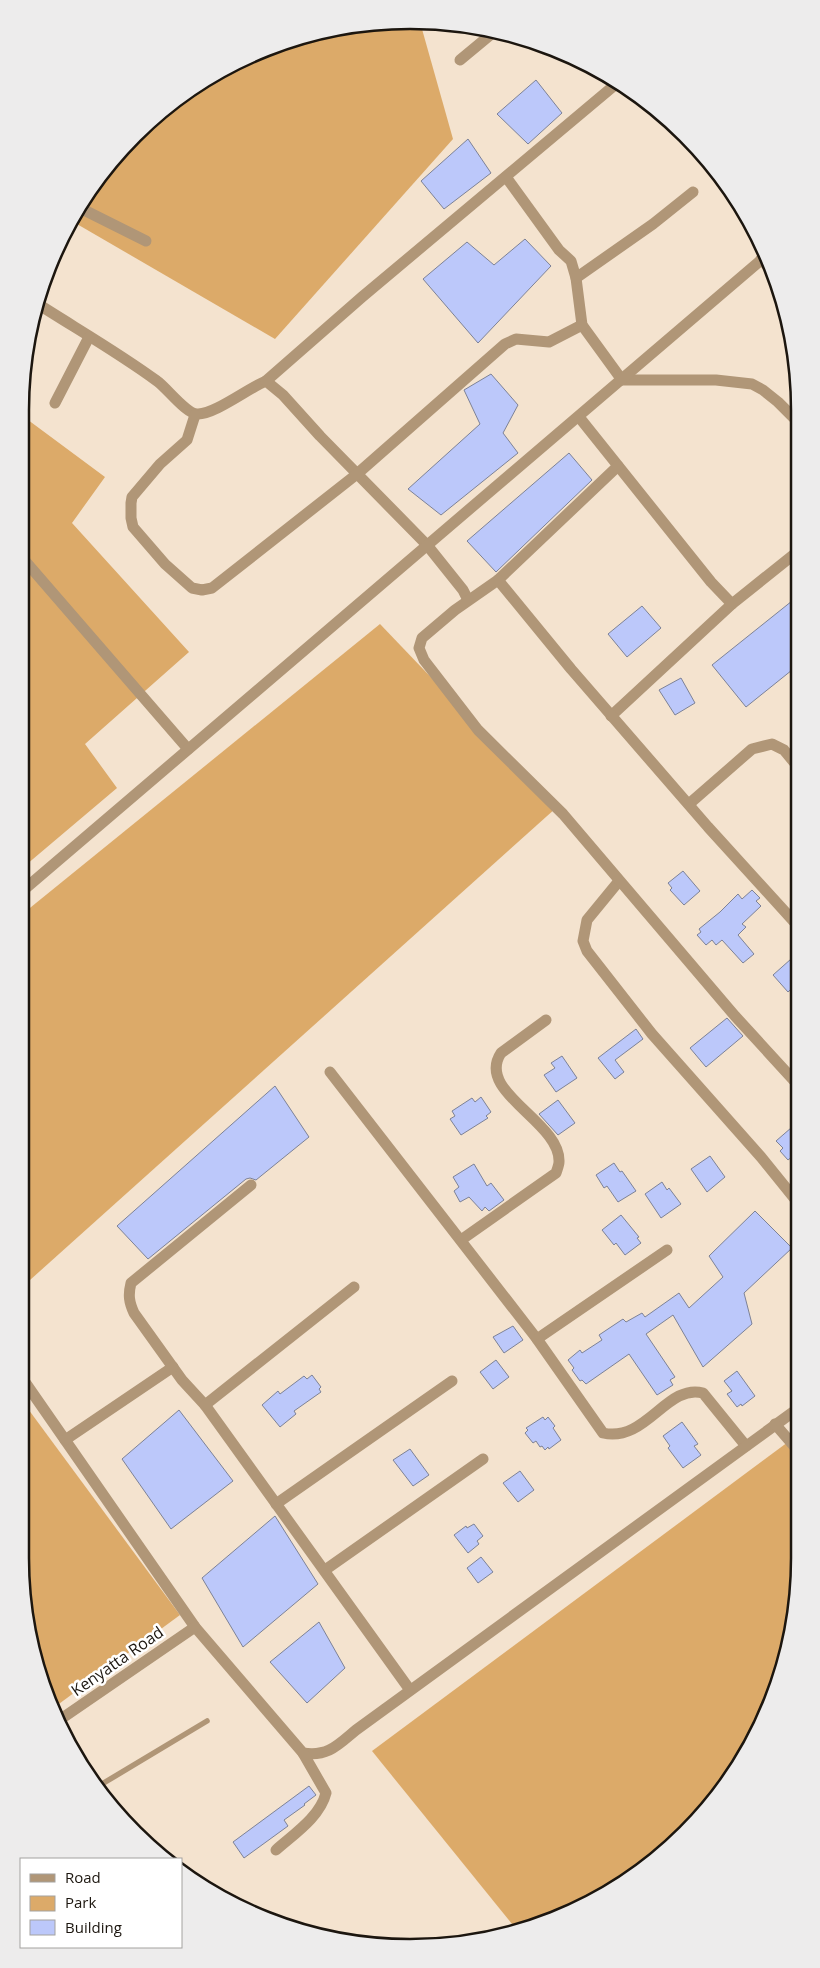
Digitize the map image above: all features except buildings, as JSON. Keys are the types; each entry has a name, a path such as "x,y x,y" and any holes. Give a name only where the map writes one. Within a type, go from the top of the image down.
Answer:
{"street":[{"path":"460,60 488,37"},
{"path":"43,307 159,381 195,415 209,413 250,388 266,381 362,297 612,87"},
{"path":"506,177 559,250 572,262 582,325 622,380"},
{"path":"576,278 653,224 693,192"},
{"path":"85,211 146,241"},
{"path":"29,885 760,260"},
{"path":"195,415 187,440 160,464 132,497 130,509 133,527 165,564 192,588 202,590 212,588 357,474 505,344 516,339 549,342 582,325"},
{"path":"55,403 89,337"},
{"path":"622,380 716,380 752,384 771,396 791,415"},
{"path":"266,381 283,395 320,436 427,545 463,590 468,600"},
{"path":"579,416 711,582 732,604"},
{"path":"618,466 498,580 468,600 422,638 419,648 424,660 478,730 563,814 729,1009 791,1077"},
{"path":"611,716 732,604 791,557"},
{"path":"29,565 188,749"},
{"path":"498,580 611,716 791,918"},
{"path":"689,804 752,750 772,744 784,750 791,758"},
{"path":"620,881 587,920 583,941 587,951 652,1034 761,1157 791,1194"},
{"path":"461,1240 549,1180 556,1173 559,1162 557,1150 547,1133 502,1086 496,1071 496,1060 501,1053 546,1020"},
{"path":"330,1072 537,1339 603,1433 612,1435 625,1433 643,1424 682,1393 694,1390 703,1393 746,1446"},
{"path":"251,1185 131,1283 128,1293 129,1302 134,1313 173,1367 205,1405 410,1690"},
{"path":"537,1339 667,1250"},
{"path":"205,1405 354,1287"},
{"path":"65,1440 173,1367"},
{"path":"276,1504 452,1381"},
{"path":"29,1388 195,1627 303,1753 326,1793 324,1801 314,1816 276,1850"},
{"path":"303,1753 314,1755 326,1753 791,1413"},
{"path":"775,1424 791,1443"},
{"path":"325,1570 484,1459"},
{"name":"Kenyatta Road","path":"64,1717 195,1627"}],"lane":[{"path":"103,1783 207,1721"}],"green space":[{"path":"422,29 453,139 275,339 77,224 93,198 140,140 178,108 219,80 264,58 311,42 360,32"},
{"path":"29,421 105,477 72,523 189,652 85,744 117,788 29,862"},
{"path":"380,624 556,808 29,1281 29,909"},
{"path":"29,1410 180,1615 58,1704 42,1657 32,1608 29,1558"},
{"path":"788,1442 791,1446 791,1558 788,1608 778,1657 762,1704 752,1727 727,1770 697,1809 661,1845 622,1875 579,1900 533,1919 513,1925 372,1751"}]}
